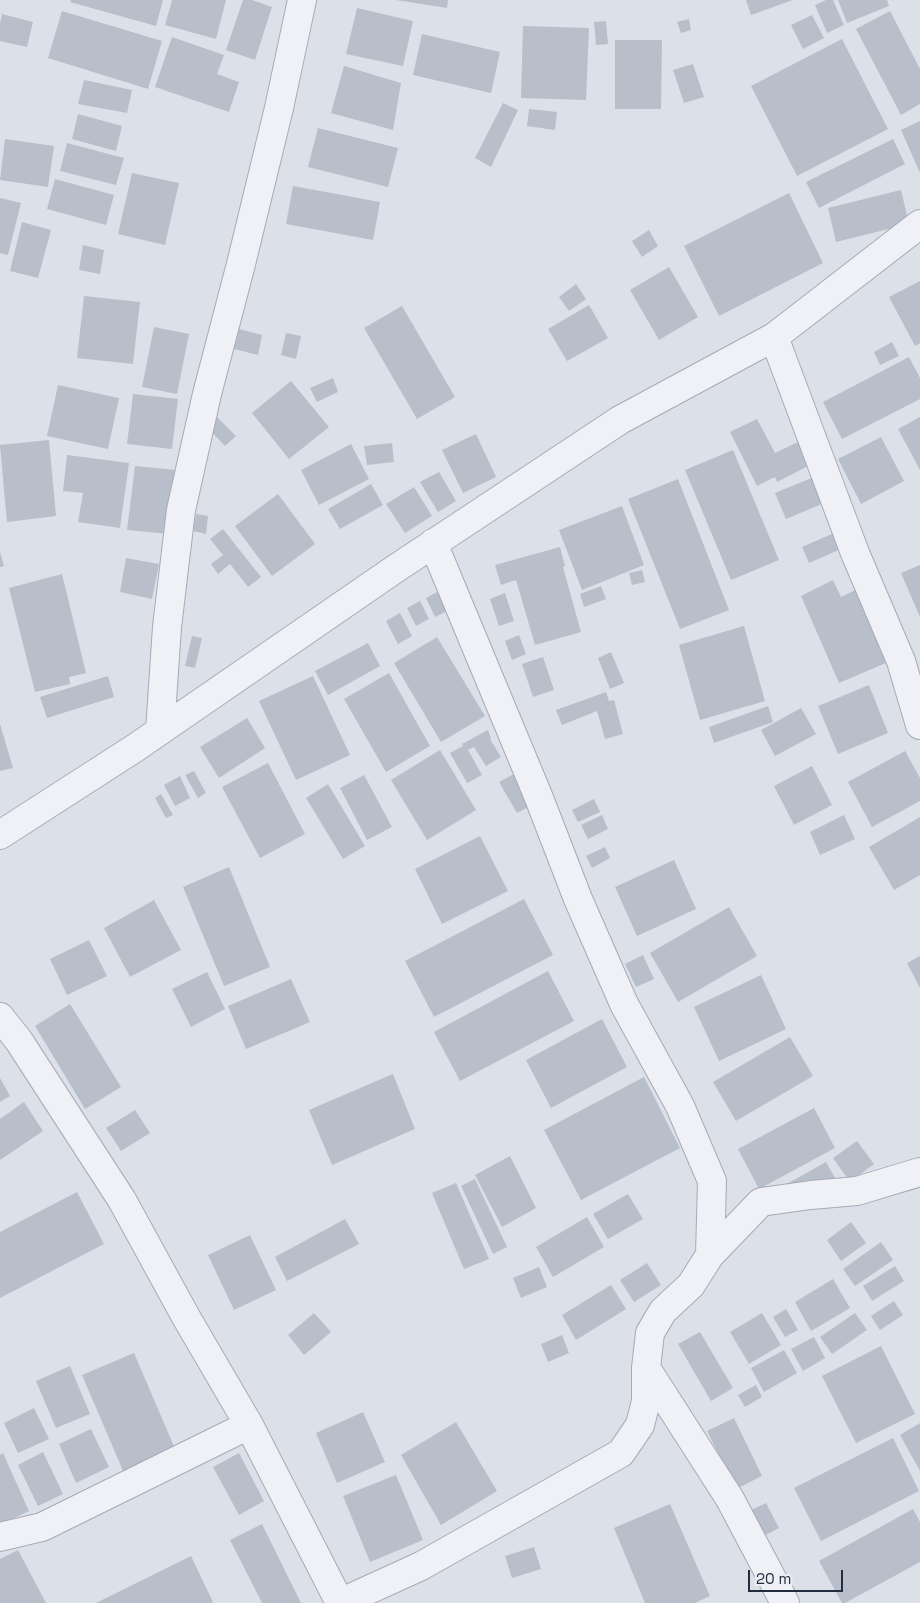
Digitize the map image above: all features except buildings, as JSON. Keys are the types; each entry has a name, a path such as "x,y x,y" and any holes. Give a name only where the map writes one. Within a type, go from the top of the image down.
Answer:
{"street":[{"path":"160,731 167,627 181,510 207,394 252,219 302,0"},
{"path":"0,835 160,731 432,543 620,420 774,337 920,224"},
{"path":"774,337 855,553 901,661 920,725"},
{"path":"432,543 539,798 578,899 624,1004 680,1106 712,1181 710,1254"},
{"path":"0,1017 18,1041 122,1200 186,1317 249,1425 340,1603 421,1566 621,1453 640,1426 646,1401 646,1368 650,1333 663,1311 691,1285 710,1254 760,1202 857,1191 920,1172"},
{"path":"646,1368 730,1499 785,1603"},
{"path":"0,1537 42,1527 249,1425"}]}
